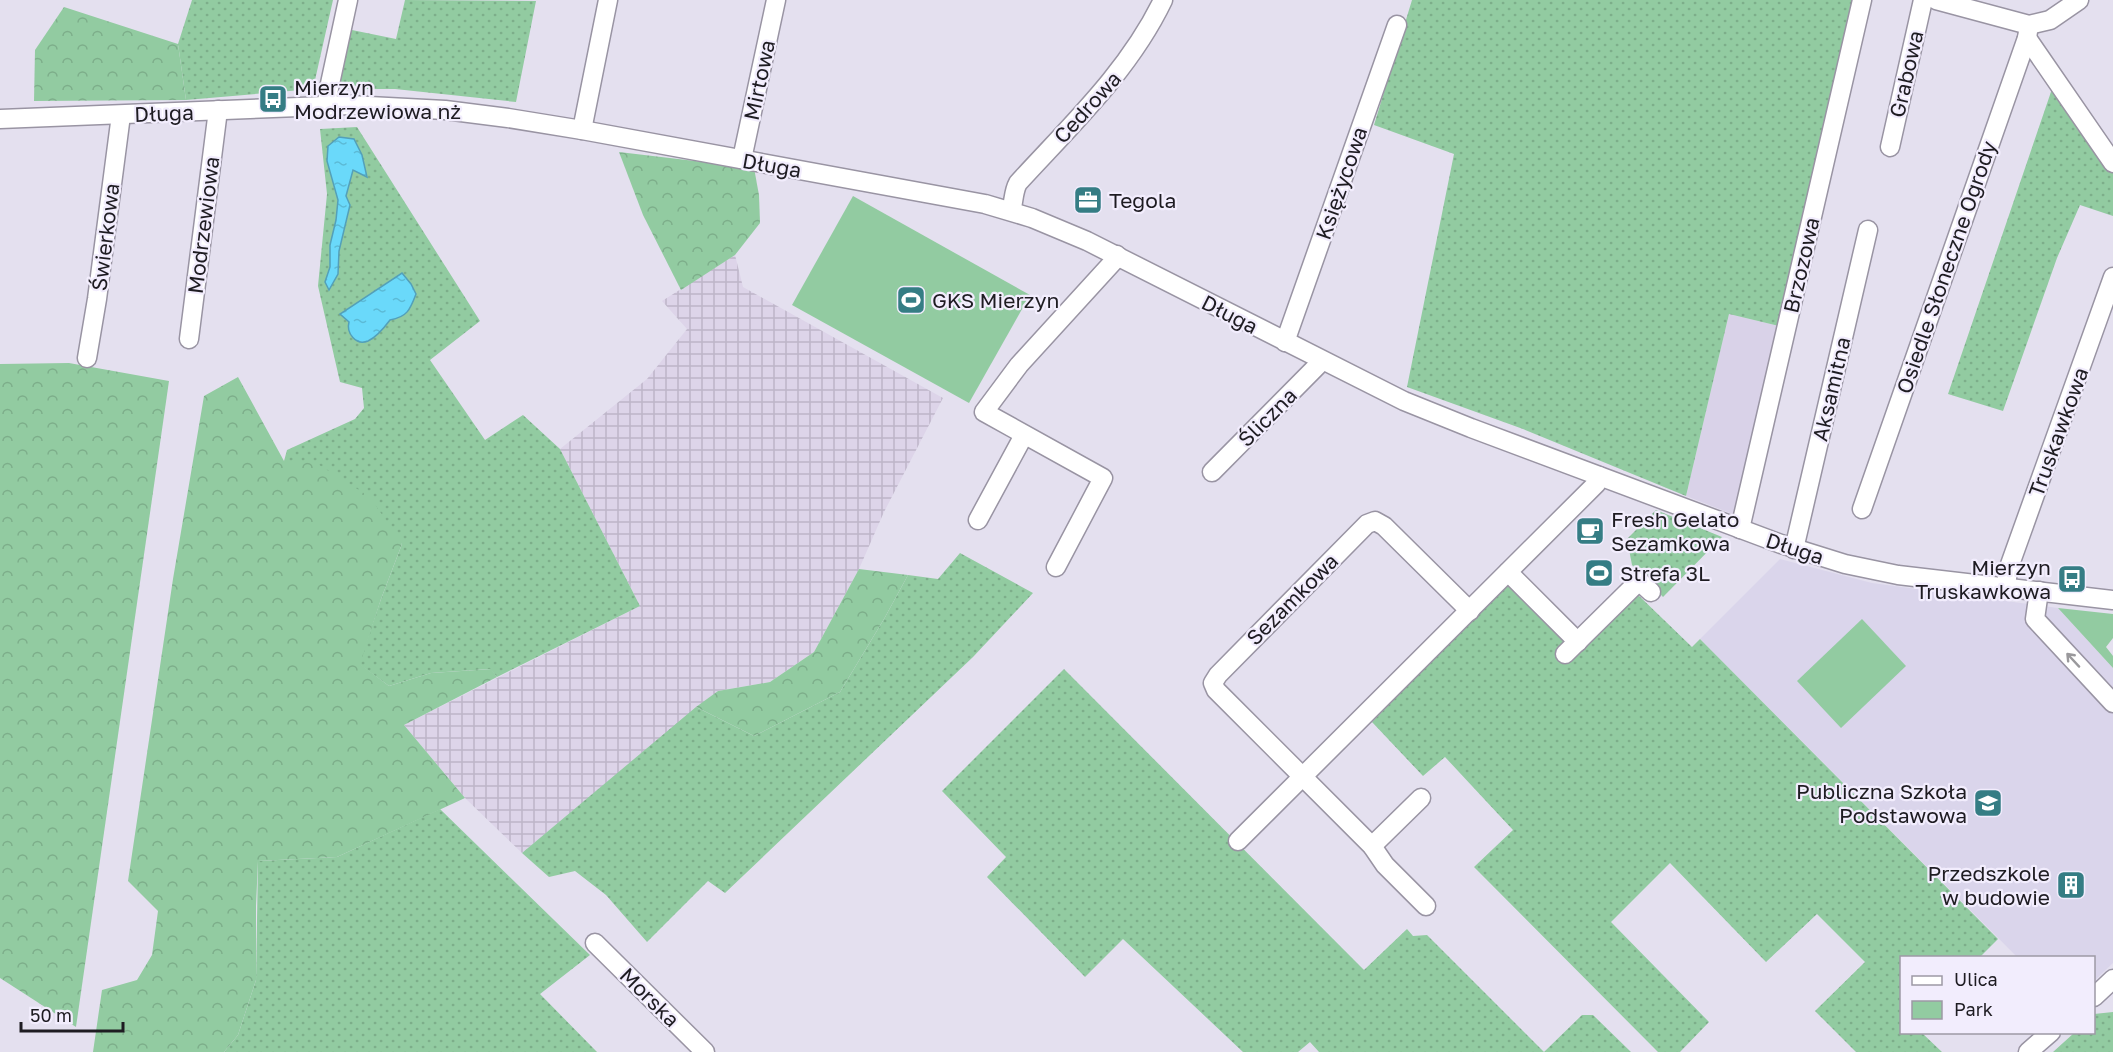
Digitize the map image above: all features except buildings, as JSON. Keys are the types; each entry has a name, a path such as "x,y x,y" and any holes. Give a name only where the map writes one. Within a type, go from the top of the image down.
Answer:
{"street":[{"path":"327,106 348,0"},
{"path":"582,130 608,0"},
{"name":"Mirtowa","path":"742,159 776,0"},
{"name":"Cedrowa","path":"1011,211 1018,183 1122,68 1144,36 1163,0"},
{"name":"Brzozowa","path":"1740,529 1862,0"},
{"name":"Grabowa","path":"1890,147 1923,0"},
{"path":"1936,0 2028,32 2113,163"},
{"path":"2028,32 2079,0"},
{"name":"Księżycowa","path":"1285,342 1397,25"},
{"name":"Osiedle Słoneczne Ogrody","path":"1862,509 2028,32"},
{"name":"Długa","path":"0,119 327,106 386,106 445,110 582,130 960,199 1011,211 1058,228 1117,255 1322,361 1424,410 1794,549 1881,572 2113,600"},
{"name":"Modrzewiowa","path":"189,339 218,111"},
{"name":"Świerkowa","path":"87,358 121,114"},
{"name":"Aksamitna","path":"1794,549 1868,230"},
{"path":"1056,567 1103,478 984,412 1019,365 1117,255"},
{"name":"Truskawkowa","path":"2006,588 2008,570 2113,278"},
{"name":"Śliczna","path":"1212,472 1322,361"},
{"path":"978,520 1024,435"},
{"path":"1238,841 1596,484 1599,476"},
{"name":"Sezamkowa","path":"1426,906 1385,865 1372,846 1216,690 1214,683 1218,675 1367,524 1375,521 1384,526 1470,611"},
{"path":"1508,572 1572,648 1639,581 1651,592"},
{"path":"2038,591 2035,619 2113,703"},
{"path":"1372,846 1422,798"},
{"name":"Morska","path":"595,943 705,1052"},
{"path":"2028,1052 2049,1034"}],"shaded area":[{"path":"735,255 743,287 943,398 884,512 859,569 814,652 770,682 718,691 522,853 465,798 404,725 640,606 560,449 647,379 687,329 662,301"},
{"path":"1729,314 1792,329 1748,520 1686,496"},
{"name":"Publiczna Szkoła Podstawowa","path":"1780,559 1872,583 2058,608 2113,668 2113,963 2095,980 2095,956 2016,956 1700,639"}],"green space":[{"path":"192,0 333,0 313,89 186,100 178,44"},
{"path":"405,0 536,1 516,102 395,89 344,89 340,86 339,76 347,29 396,39"},
{"path":"1412,0 1869,0 1792,329 1729,314 1686,496 1523,429 1407,387 1454,154 1374,125"},
{"path":"64,7 178,44 186,100 34,101 35,50"},
{"path":"2053,86 2113,173 2113,216 2080,205 2057,258 2003,411 1948,394"},
{"path":"357,127 480,321 430,360 485,440 523,415 560,449 640,606 497,677 490,669 431,673 389,686 359,664 402,544 284,461 287,450 355,419 364,408 362,388 340,382 318,286 327,194 320,129"},
{"path":"619,152 754,168 759,195 760,223 735,255 681,290 643,215"},
{"name":"GKS Mierzyn","path":"853,196 1030,295 969,403 792,305"},
{"path":"69,363 169,381 76,1027 0,978 0,364"},
{"path":"238,377 284,461 316,463 370,497 402,544 360,664 389,686 431,673 491,669 497,677 404,725 465,798 337,857 258,861 256,980 238,1035 224,1052 93,1052 102,990 137,980 152,955 158,911 128,881 173,579 204,396"},
{"path":"1656,510 1722,537 1663,597 1632,565 1627,539"},
{"path":"960,553 1033,593 973,657 725,893 708,881 647,942 606,895 575,871 549,877 522,853 696,707 754,736 840,692 908,575 938,579"},
{"path":"859,569 908,575 840,692 754,736 696,707 718,691 770,682 814,652"},
{"path":"1507,583 1576,652 1635,592 1692,647 1700,639 1998,939 1981,956 1900,956 1900,1034 1923,1034 1942,1052 1856,1052 1815,1011 1865,962 1817,914 1766,962 1670,863 1611,922 1709,1022 1680,1052 1658,1052 1474,867 1513,830 1445,757 1423,776 1372,722"},
{"path":"2058,608 2113,614 2113,638 2106,647 2113,656 2113,668"},
{"path":"1862,619 1906,666 1841,728 1797,681"},
{"path":"1064,669 1364,970 1407,929 1413,936 1427,935 1544,1052 1319,1052 1310,1042 1298,1052 1243,1052 1123,939 1085,977 987,877 1006,857 942,791"},
{"path":"440,809 590,955 540,994 597,1052 224,1052 238,1035 256,980 258,861 337,857"},
{"path":"2113,1012 2113,1052 2053,1052 2073,1034 2095,1034 2095,1014"},
{"path":"1582,1015 1593,1015 1631,1052 1544,1052"}],"water":[{"path":"339,137 354,139 362,155 367,177 353,170 346,196 350,205 339,251 338,274 329,290 325,282 330,267 330,245 338,200 327,161 328,146"},
{"path":"402,273 416,294 410,308 404,315 390,320 368,341 360,342 353,338 348,326 349,322 340,314"}],"place":[{"name":"Mierzyn Modrzewiowa nż","path":"273,99"},
{"name":"Tegola","path":"1088,200"},
{"name":"GKS Mierzyn","path":"911,300"},
{"name":"Fresh Gelato Sezamkowa","path":"1590,531"},
{"name":"Strefa 3L","path":"1599,573"},
{"name":"Mierzyn Truskawkowa","path":"2072,579"},
{"name":"Publiczna Szkoła Podstawowa","path":"1988,803"},
{"name":"Przedszkole w budowie","path":"2071,885"}]}
